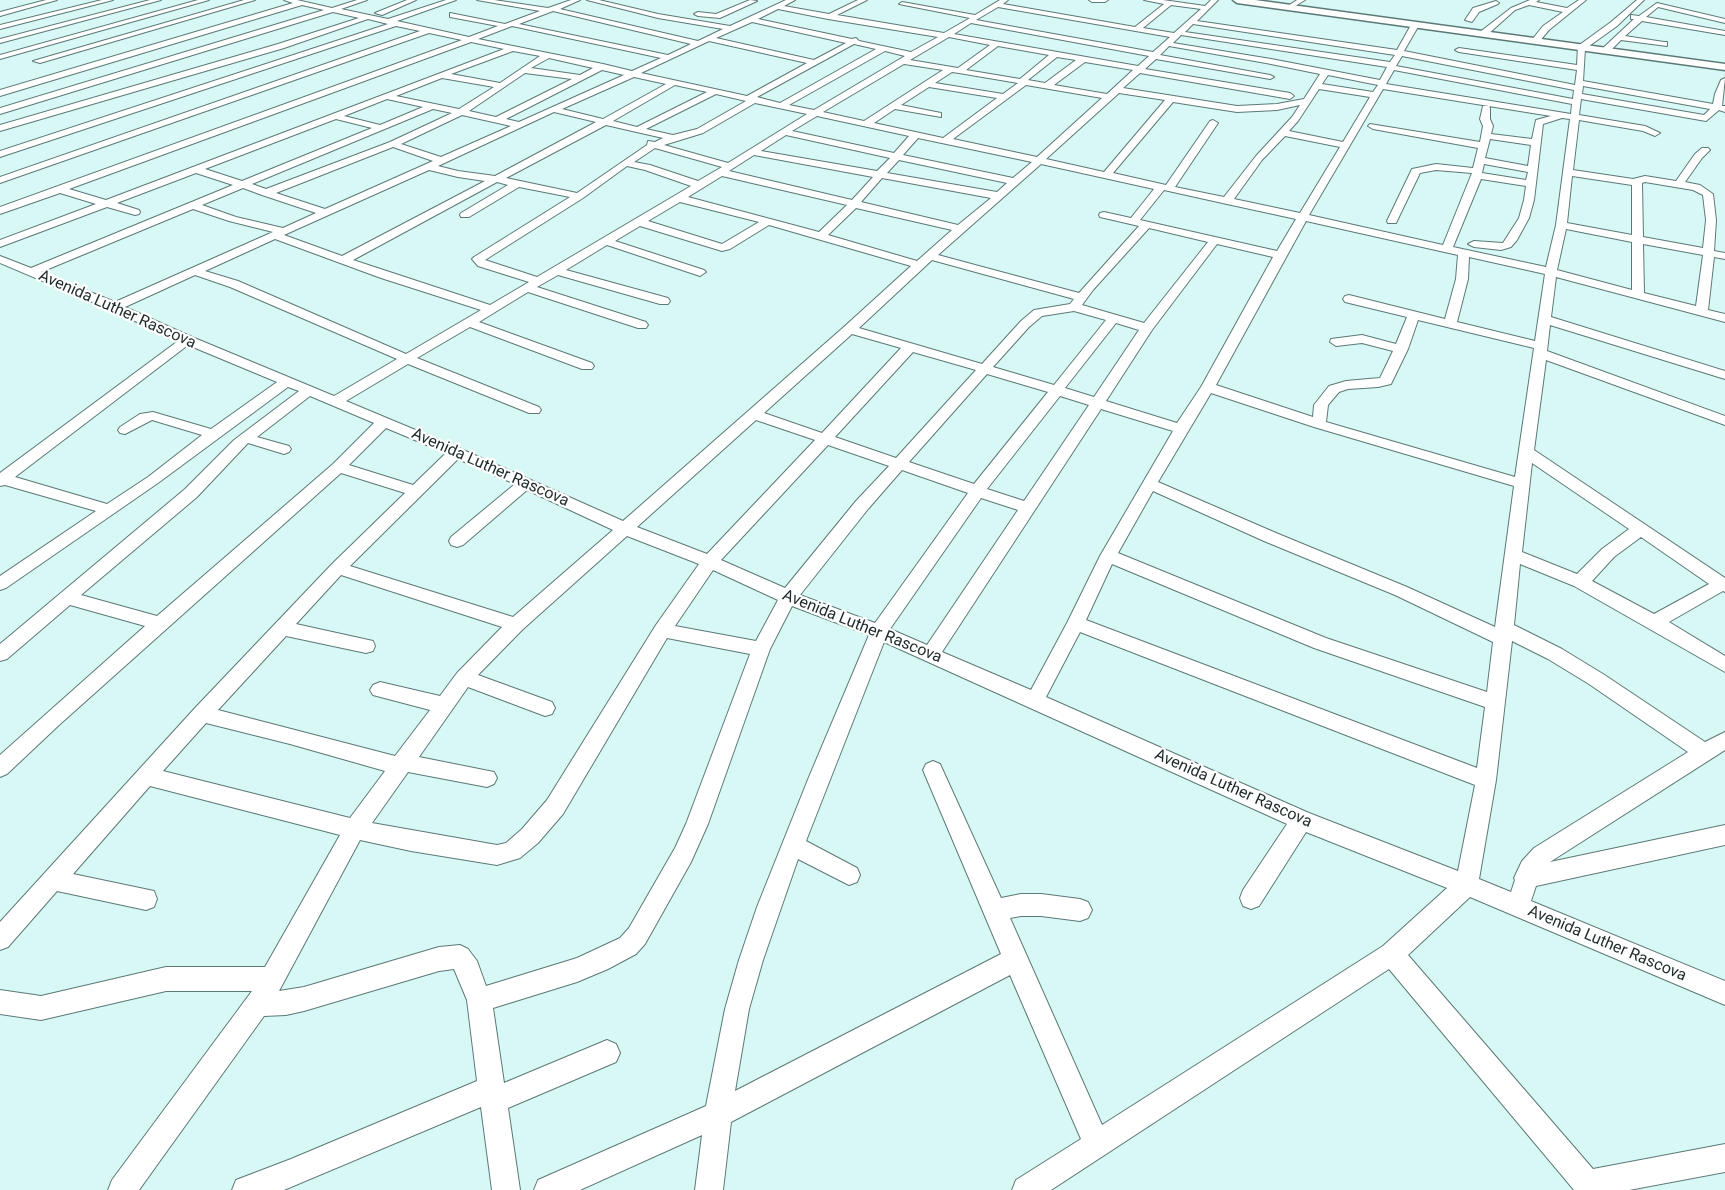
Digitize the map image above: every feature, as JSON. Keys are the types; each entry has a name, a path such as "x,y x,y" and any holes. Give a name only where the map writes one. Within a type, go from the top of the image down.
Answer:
{"street":[{"path":"0,14 54,0"},
{"path":"0,27 110,0"},
{"path":"0,41 159,0"},
{"path":"0,57 206,0"},
{"path":"38,61 252,0"},
{"path":"287,0 472,38 1227,201 1450,245 1488,247 1507,245 1524,218 1529,200 1540,122 1575,97"},
{"path":"0,111 364,0"},
{"path":"0,128 281,46 389,10 413,0"},
{"path":"0,154 394,22 453,0"},
{"path":"480,0 550,10 709,50"},
{"path":"516,6 532,0"},
{"path":"0,211 577,0"},
{"path":"590,0 633,11 730,28"},
{"path":"688,12 716,16 751,0 828,17 839,16 881,26 998,43 1291,100 1306,101"},
{"path":"115,307 426,166 520,126 552,108 635,73 792,0"},
{"path":"839,16 864,0"},
{"path":"917,0 984,13 1155,56 1325,73 1382,84 1575,97 1648,95 1721,108"},
{"path":"1092,0 1105,0"},
{"path":"1147,0 1207,8"},
{"path":"122,1190 258,1004 354,829 464,678 516,625 626,529 925,260 1039,161 1155,56 1167,40 1191,22 1215,0"},
{"path":"1237,0 1415,24 1464,41 1575,97 1607,122 1655,133"},
{"path":"1290,7 1302,0"},
{"path":"1488,0 1513,9"},
{"path":"1450,62 1464,41 1483,34 1513,9 1536,0"},
{"path":"1535,41 1546,28 1584,0"},
{"path":"1026,1190 1391,954 1467,885 1486,780 1551,272 1562,225 1581,48 1614,24 1641,0"},
{"path":"0,93 125,58 303,3"},
{"path":"1138,28 1170,3"},
{"path":"1469,20 1476,10 1496,3"},
{"path":"902,4 1138,28 1167,40 1266,66"},
{"path":"1528,4 1570,11"},
{"path":"1605,51 1629,27 1658,5 1725,21"},
{"path":"119,10 140,18"},
{"path":"944,23 984,13"},
{"path":"334,402 470,323 637,221 679,198 815,113 984,13"},
{"path":"453,15 668,57"},
{"path":"1625,15 1725,33"},
{"path":"750,19 883,49 948,70 1047,86 1170,100 1237,110 1268,108 1291,100"},
{"path":"1191,22 1450,62 1575,97"},
{"path":"166,24 183,28"},
{"path":"1035,700 1076,623 1108,556 1181,429 1208,387 1302,216 1376,95 1415,24"},
{"path":"1614,24 1642,30"},
{"path":"538,281 482,264 478,259 579,196 653,145 700,131 813,62 881,26"},
{"path":"0,180 431,30"},
{"path":"794,36 807,31"},
{"path":"28,34 125,58"},
{"path":"1483,34 1725,67"},
{"path":"1237,110 1266,66 1291,36"},
{"path":"1619,37 1664,44"},
{"path":"708,38 813,62"},
{"path":"1167,40 1282,48 1706,118 1721,108"},
{"path":"959,72 998,43"},
{"path":"0,244 513,48"},
{"path":"782,105 883,49"},
{"path":"946,140 1005,97 1056,54"},
{"path":"266,194 393,144 460,113 520,72 549,55"},
{"path":"1047,86 1083,59"},
{"path":"414,60 454,69"},
{"path":"496,121 602,66"},
{"path":"1266,66 1270,77 1291,100"},
{"path":"867,123 948,70"},
{"path":"503,74 520,72 580,78"},
{"path":"1227,201 1281,132 1295,119 1325,73"},
{"path":"122,75 189,90"},
{"path":"300,75 343,86"},
{"path":"440,75 502,86"},
{"path":"343,260 606,121 675,82"},
{"path":"927,84 1005,97"},
{"path":"1316,86 1376,95"},
{"path":"1721,108 1723,88"},
{"path":"641,130 716,91"},
{"path":"1249,91 1268,108"},
{"path":"1648,95 1671,112"},
{"path":"384,96 520,126"},
{"path":"102,97 141,107"},
{"path":"1106,175 1170,100"},
{"path":"1648,108 1662,105"},
{"path":"893,106 938,115"},
{"path":"30,272 431,107"},
{"path":"552,108 673,138"},
{"path":"1450,245 1478,168 1488,128 1484,119 1486,108"},
{"path":"275,111 320,122"},
{"path":"1618,124 1624,114"},
{"path":"335,116 383,128"},
{"path":"1133,222 1165,187 1213,123"},
{"path":"1374,126 1485,141 1537,143"},
{"path":"641,130 653,145 724,169 854,204 961,229"},
{"path":"784,132 1015,182"},
{"path":"1281,132 1346,145"},
{"path":"821,236 854,204 916,134"},
{"path":"393,144 441,160"},
{"path":"1679,184 1698,156 1705,150"},
{"path":"752,152 999,196"},
{"path":"626,163 649,168 699,185"},
{"path":"426,166 458,174 496,179 579,196"},
{"path":"1392,221 1416,171 1436,167 1533,170"},
{"path":"1478,168 1530,184"},
{"path":"194,169 325,212"},
{"path":"1568,172 1636,183 1638,180 1645,179 1679,184 1700,188 1708,194 1711,220 1701,312"},
{"path":"465,215 518,183"},
{"path":"1636,183 1638,295"},
{"path":"58,189 135,212"},
{"path":"679,198 821,236 925,260 1077,302 1113,319 1147,328"},
{"path":"192,205 278,233 343,260 491,309"},
{"path":"1104,215 1280,255"},
{"path":"637,221 722,248 768,221"},
{"path":"479,1000 600,961 628,946 637,936 683,855 697,824 761,649 788,597 862,505 984,368 1036,314 1077,302 1146,225"},
{"path":"1562,225 1725,256"},
{"path":"930,655 1147,328 1214,240"},
{"path":"604,241 700,272"},
{"path":"1450,245 1464,253 1551,272 1725,318"},
{"path":"1450,324 1462,279 1464,253"},
{"name":"Avenida Luther Rascova","path":"0,259 286,382 456,452 626,529 710,562 788,597 879,632 1301,820 1467,885 1725,992"},
{"path":"555,270 664,301"},
{"path":"194,272 234,284 406,359 534,410"},
{"path":"527,288 642,325"},
{"path":"1349,299 1450,324 1541,350 1725,421"},
{"path":"1319,424 1321,405 1334,389 1346,385 1382,383 1386,381 1414,315"},
{"path":"709,1190 718,1114 737,1009 769,907 819,777 879,632 978,490 1113,319"},
{"path":"1545,319 1725,375"},
{"path":"470,323 587,366"},
{"path":"850,329 1181,429"},
{"path":"1336,342 1362,339 1401,349"},
{"path":"5,474 187,340"},
{"path":"146,776 354,829 411,841 497,855 512,851 530,836 555,806 662,630 710,562 910,347"},
{"path":"0,584 8,570 109,510 154,480 286,382"},
{"path":"1208,387 1319,424 1524,484"},
{"path":"0,654 191,493 246,438 308,391"},
{"path":"753,414 1027,508"},
{"path":"125,430 145,417 152,416 214,434"},
{"path":"0,768 52,719 338,467 383,422"},
{"path":"246,438 284,450"},
{"path":"0,939 202,714 338,568 456,452"},
{"path":"1528,453 1724,585 1655,622"},
{"path":"338,467 415,491"},
{"path":"5,474 109,510"},
{"path":"457,541 526,483"},
{"path":"1150,484 1270,537 1555,654 1596,679 1704,753"},
{"path":"1580,582 1608,553 1640,529"},
{"path":"1514,555 1580,582 1655,622 1725,665"},
{"path":"1108,556 1320,642 1496,703"},
{"path":"338,568 516,625"},
{"path":"66,598 160,624"},
{"path":"1076,623 1486,780"},
{"path":"282,628 366,646"},
{"path":"662,630 761,649"},
{"path":"464,678 545,708"},
{"path":"380,690 443,705"},
{"path":"202,714 400,764 487,778"},
{"path":"1518,906 1525,878 1530,868 1542,855 1725,740"},
{"path":"932,770 1097,1145"},
{"path":"1251,898 1301,820"},
{"path":"1525,878 1725,835"},
{"path":"793,845 849,875"},
{"path":"53,880 146,899"},
{"path":"993,910 1041,905 1080,910"},
{"path":"1391,954 1589,1187 1725,1158"},
{"path":"258,1004 286,1003 304,999 452,956 460,957 465,962 479,1000 506,1190"},
{"path":"548,1190 718,1114 1016,960"},
{"path":"0,1002 41,1008 57,1006 131,986 166,979 273,979"},
{"path":"246,1190 293,1182 492,1095 607,1053"}]}
